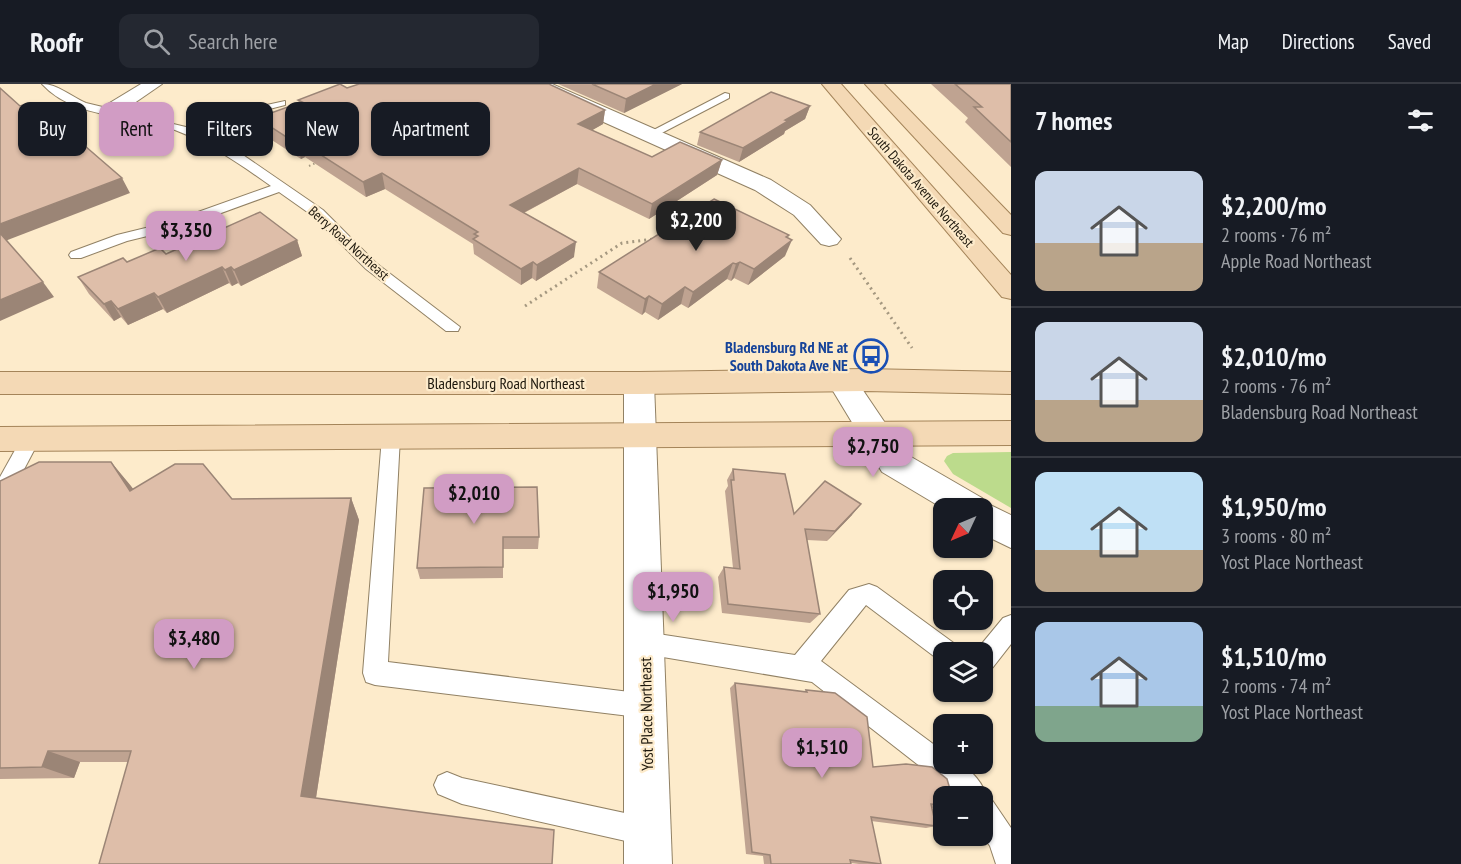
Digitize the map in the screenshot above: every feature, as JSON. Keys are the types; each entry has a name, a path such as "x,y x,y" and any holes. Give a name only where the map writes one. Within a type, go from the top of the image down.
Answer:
{"main road":[{"name":"South Dakota Avenue Northeast","path":"831,84 1011,291"},
{"path":"874,84 1010,227"},
{"path":"956,227 1010,227"},
{"name":"Bladensburg Road Northeast","path":"0,383 842,381 1011,383"},
{"path":"15,439 1011,433"}],"street":[{"path":"124,102 153,84"},
{"path":"538,84 763,185 802,210 829,239"},
{"path":"842,381 894,463 953,498"},
{"name":"Yost Place Northeast","path":"639,383 648,848"},
{"path":"993,522 1011,533"}],"lane":[{"name":"Berry Road Northeast","path":"46,84 73,102 99,108"},
{"path":"650,135 725,96"},
{"path":"273,105 281,103"},
{"name":"Berry Road Northeast","path":"236,156 318,213 376,270 452,327"},
{"path":"76,255 122,238 175,225 281,188"},
{"path":"391,437 375,673 646,706"},
{"path":"0,489 4,488 15,439"},
{"path":"800,668 857,597 869,594 934,642"},
{"path":"993,649 1011,626"},
{"path":"645,644 817,671 966,786"},
{"path":"447,785 648,848"},
{"path":"993,826 1002,839 1010,864"}],"path":[{"path":"309,165 319,161"},
{"path":"525,306 622,243 655,239"},
{"path":"848,255 893,323 914,349"}],"green space":[{"path":"1011,452 1011,508 953,474 944,461 953,453"}],"building":[{"path":"340,84 347,88 359,84 549,84 605,110 578,124 652,157 680,142 722,160 652,204 579,168 510,205 576,242 537,265 533,262 521,269 473,239 478,236 474,234 478,232 382,173 363,182 323,156 359,156 359,102 302,102 298,100"},
{"path":"592,84 656,84 626,99"},
{"path":"955,84 1011,84 1011,142 974,107 982,107"},
{"path":"0,88 18,104 18,156 87,156 87,148 122,178 0,224"},
{"path":"771,92 810,106 743,148 700,132"},
{"path":"285,108 285,136 273,128 273,112"},
{"path":"714,199 789,235 786,237 792,240 754,269 740,262 733,263 693,292 685,287 662,304 649,296 645,299 599,272"},
{"path":"260,212 297,240 234,270 231,267 225,270 222,267 158,297 154,293 118,309 111,301 104,304 78,277 123,258 127,262 160,248 166,254"},
{"path":"0,233 43,282 0,300"},
{"path":"39,462 111,462 130,491 175,464 203,464 232,499 351,498 301,796 554,830 552,864 99,864 131,751 48,751 42,767 0,768 0,481"},
{"path":"733,469 785,474 794,514 825,481 861,504 835,531 805,529 820,614 728,604 724,567 740,569 731,480 734,480"},
{"path":"537,487 539,537 503,537 503,567 417,568 424,488"},
{"path":"735,683 835,693 867,717 873,767 906,764 932,767 933,774 941,774 947,779 949,786 933,786 933,804 931,804 933,826 871,817 881,864 850,860 851,864 771,864 770,855 752,852"}],"place":[{"name":"Bladensburg Rd NE at South Dakota Ave NE","path":"871,356"}]}
